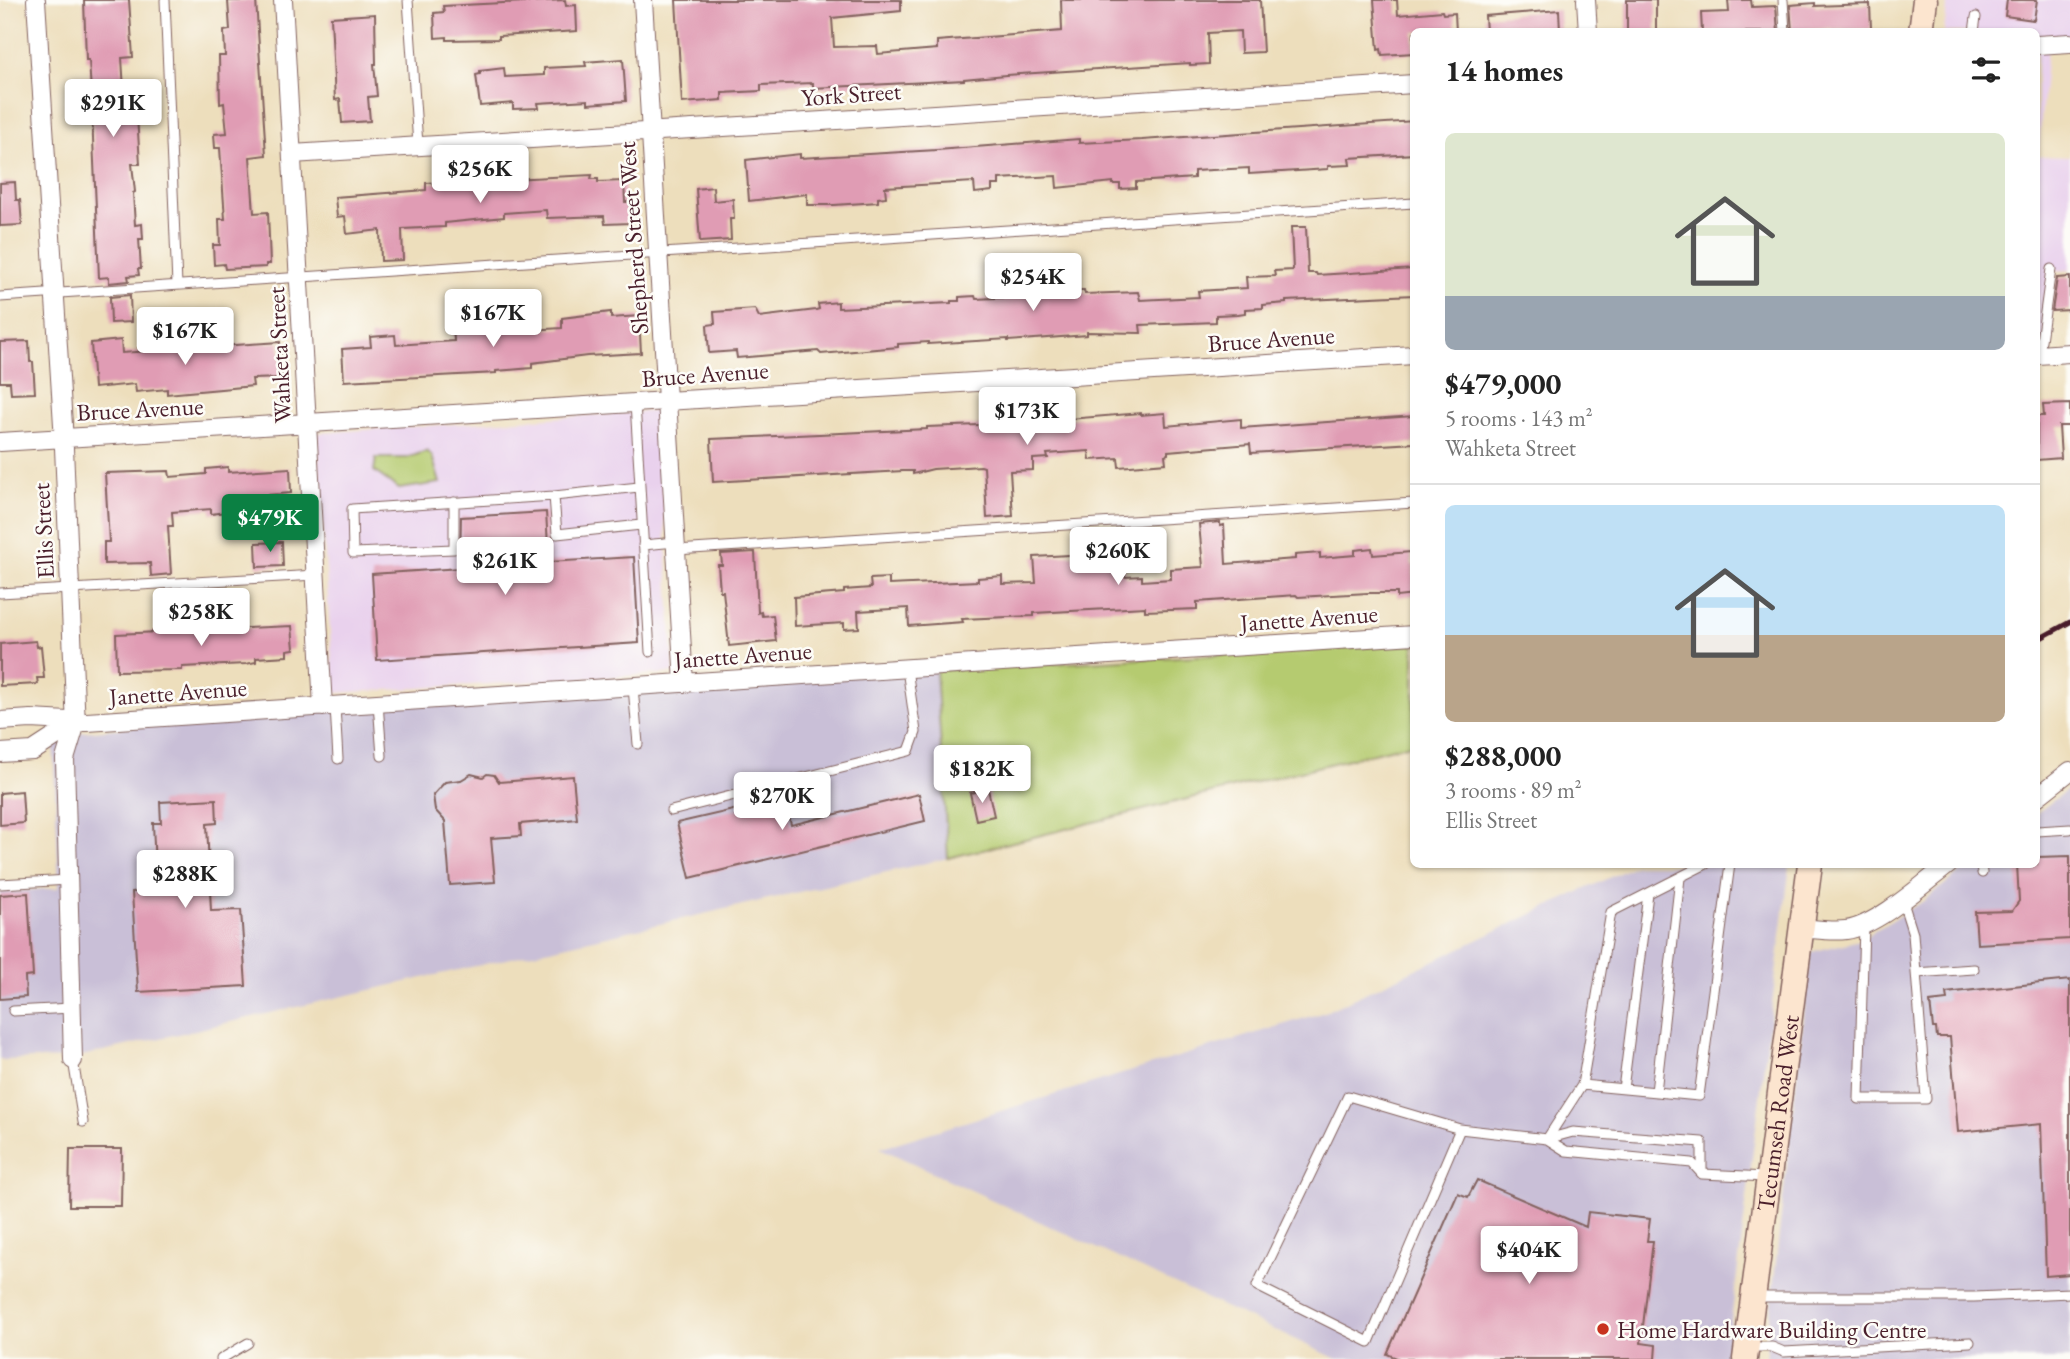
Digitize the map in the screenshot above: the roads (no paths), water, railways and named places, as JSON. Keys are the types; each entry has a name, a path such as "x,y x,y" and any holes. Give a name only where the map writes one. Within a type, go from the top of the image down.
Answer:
{"main road":[{"path":"1922,28 1925,0"},
{"name":"Tecumseh Road West","path":"1745,1353 1809,868"}],"street":[{"name":"Ellis Street","path":"36,0 63,438 76,723 65,759 73,1060"},
{"name":"Wahketa Street","path":"283,0 316,575 329,706"},
{"name":"Shepherd Street West","path":"643,0 684,683"},
{"path":"1586,0 1588,28"},
{"path":"2040,45 2070,43"},
{"name":"York Street","path":"292,154 1410,84"},
{"path":"2040,355 2070,353"},
{"name":"Bruce Avenue","path":"0,442 1410,355"},
{"name":"Janette Avenue","path":"0,721 31,719 76,723 1410,635"},
{"name":"Janette Avenue","path":"0,752 33,751 76,723"},
{"path":"2040,795 2070,772"},
{"path":"1801,928 1847,930 1864,925 1944,868"}],"lane":[{"path":"164,0 177,285"},
{"path":"408,0 418,145"},
{"path":"1783,0 1785,28"},
{"path":"1975,28 1976,17"},
{"path":"0,297 1410,203"},
{"path":"2040,342 2051,269"},
{"path":"635,403 650,652"},
{"path":"454,502 454,548 354,553 352,509 454,502 554,496 639,487"},
{"path":"554,496 557,534 641,525"},
{"path":"643,545 676,546 1410,503"},
{"path":"0,593 316,575"},
{"path":"671,811 909,751 916,732 907,668"},
{"path":"633,687 638,744"},
{"path":"378,703 382,757"},
{"path":"329,706 338,759"},
{"path":"2040,831 2070,829"},
{"path":"1546,1139 1582,1085 1611,912 1699,868"},
{"path":"1582,1085 1699,1096 1729,868"},
{"path":"1656,1092 1680,878"},
{"path":"0,884 69,880"},
{"path":"1623,1089 1648,894"},
{"path":"1864,925 1859,1099 1926,1099 1913,934 1902,899"},
{"path":"1916,973 1974,968"},
{"path":"13,1011 72,1007"},
{"path":"73,1060 83,1122"},
{"path":"1460,1129 1369,1342 1257,1286 1349,1096 1460,1129 1546,1139 1573,1132 1702,1142 1702,1174"},
{"path":"1546,1139 1566,1151 1692,1163 1702,1174 1769,1177"},
{"path":"1753,1297 1974,1297 2070,1293"},
{"path":"1745,1353 1772,1347 1784,1352 1970,1342"},
{"path":"221,1359 248,1343"}],"railway":[{"path":"2040,638 2070,622"}],"place":[{"name":"Home Hardware Building Centre","path":"1603,1329"}]}
